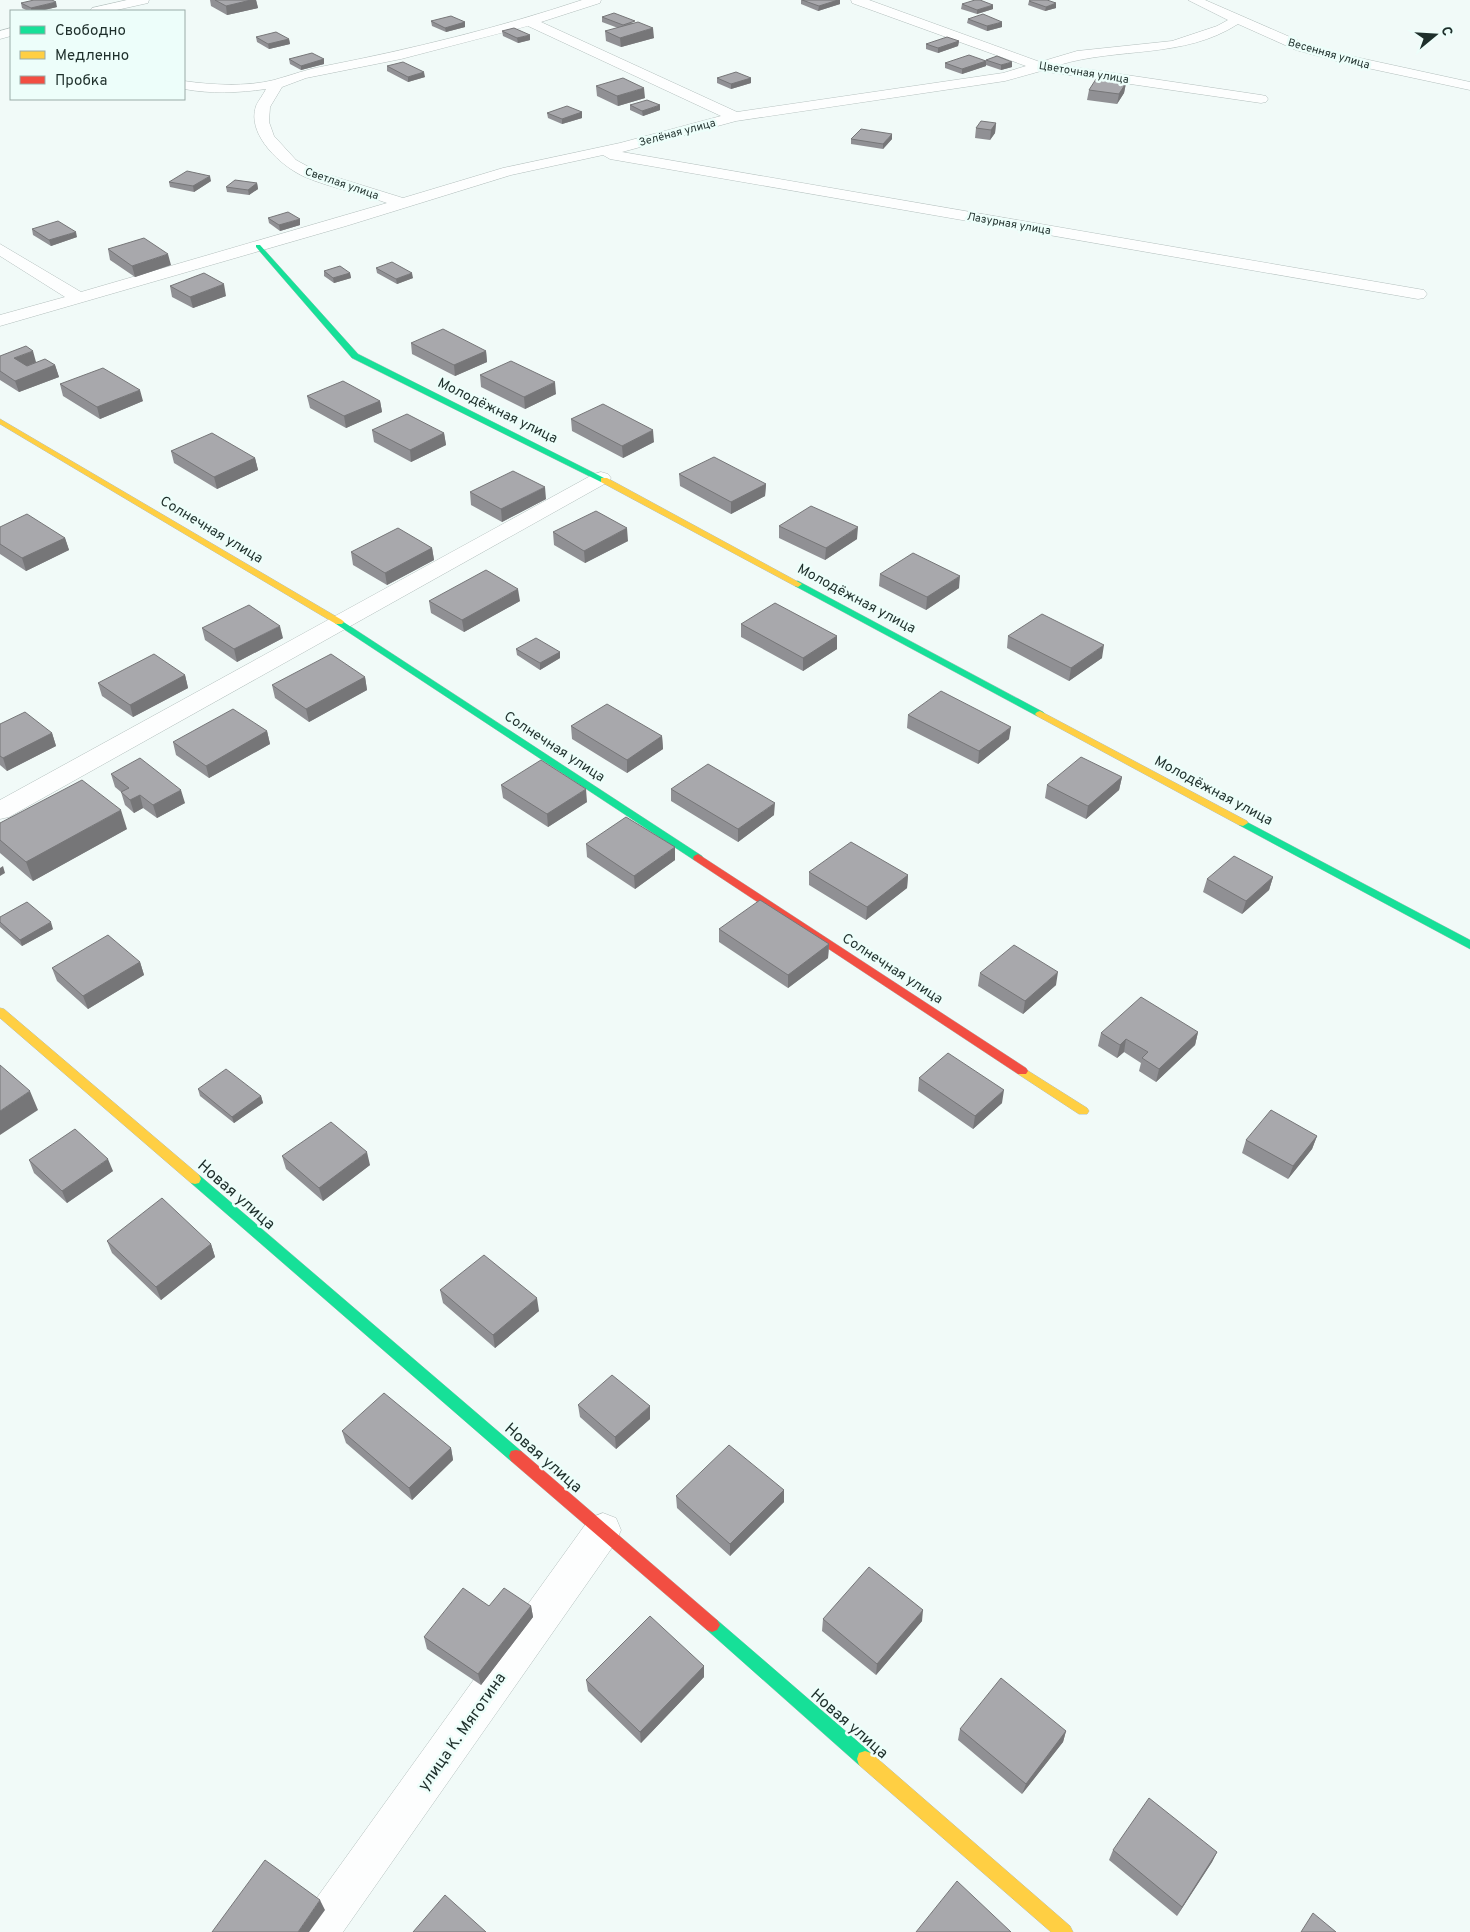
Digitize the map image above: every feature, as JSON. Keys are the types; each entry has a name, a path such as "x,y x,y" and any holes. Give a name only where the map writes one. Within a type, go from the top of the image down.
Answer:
{"street":[{"path":"101,10 143,0"},
{"path":"185,85 202,89 236,89 276,84 303,74 401,55 529,22 595,0"},
{"name":"Цветочная улица","path":"858,0 1038,66 1261,99"},
{"name":"Весенняя улица","path":"1194,0 1301,47 1344,59 1470,86"},
{"path":"735,117 1005,77 1077,55 1174,46 1222,29 1236,20"},
{"name":"Зелёная улица","path":"529,22 735,117"},
{"name":"Светлая улица","path":"276,84 264,107 262,122 267,137 291,163 311,174 366,190 400,203"},
{"name":"Зелёная улица","path":"400,203 508,171 599,152 735,117"},
{"name":"Лазурная улица","path":"599,152 1418,294"},
{"name":"Светлая улица","path":"0,321 400,203"},
{"name":"Молодёжная улица","path":"258,246 355,356 601,478 1470,945"},
{"path":"0,249 77,297"},
{"name":"Солнечная улица","path":"0,421 341,623 1083,1111"},
{"path":"0,811 601,478"},
{"name":"Новая улица","path":"0,1012 604,1530 1064,1932"},
{"name":"улица К. Мяготина","path":"318,1932 604,1530"}],"building":[{"path":"34,0 52,0 56,2 31,8 21,3"},
{"path":"215,0 251,0 226,6"},
{"path":"802,0 838,0 819,6"},
{"path":"975,0 993,5 977,10 962,4"},
{"path":"1047,0 1056,3 1046,7 1029,1"},
{"path":"614,13 635,21 623,25 602,17"},
{"path":"983,14 1002,22 987,26 968,19"},
{"path":"451,16 465,22 445,28 431,21"},
{"path":"638,22 653,28 620,38 605,31"},
{"path":"514,28 530,35 517,38 502,31"},
{"path":"276,32 289,39 268,44 256,37"},
{"path":"947,37 959,41 938,48 926,44"},
{"path":"312,53 324,59 301,66 289,59"},
{"path":"969,55 986,61 962,69 945,63"},
{"path":"997,56 1012,62 1001,65 986,60"},
{"path":"403,62 424,72 408,77 387,66"},
{"path":"736,72 751,78 731,84 717,78"},
{"path":"623,78 644,88 617,96 596,86"},
{"path":"1096,79 1126,83 1119,94 1089,90"},
{"path":"647,100 660,105 642,111 630,105"},
{"path":"567,106 582,112 562,119 547,113"},
{"path":"981,121 996,123 991,130 976,128"},
{"path":"861,129 892,134 883,144 851,139"},
{"path":"187,171 210,176 193,186 169,182"},
{"path":"235,180 257,183 248,190 226,187"},
{"path":"288,212 300,219 279,225 268,218"},
{"path":"58,221 76,232 49,240 32,229"},
{"path":"144,238 168,254 132,266 108,249"},
{"path":"392,262 412,273 396,279 376,268"},
{"path":"340,266 350,273 333,278 324,271"},
{"path":"204,273 224,284 190,297 170,286"},
{"path":"443,329 486,351 454,365 411,343"},
{"path":"26,346 33,351 14,358 27,366 45,359 55,365 15,381 0,371 0,356"},
{"path":"511,361 555,382 524,397 480,375"},
{"path":"103,368 140,390 97,407 60,384"},
{"path":"343,381 380,401 344,416 307,396"},
{"path":"603,404 653,430 622,446 571,419"},
{"path":"407,414 444,433 410,450 372,430"},
{"path":"212,433 255,458 214,477 171,451"},
{"path":"714,457 766,484 731,502 679,474"},
{"path":"513,471 545,487 501,509 470,492"},
{"path":"811,506 858,527 826,548 779,526"},
{"path":"596,511 627,528 584,551 553,532"},
{"path":"27,514 65,538 22,558 0,544 0,527"},
{"path":"398,528 432,548 385,573 351,552"},
{"path":"913,553 960,576 927,597 880,574"},
{"path":"486,570 518,589 462,620 429,601"},
{"path":"775,603 837,636 803,658 741,624"},
{"path":"249,605 280,626 234,649 202,628"},
{"path":"1042,614 1104,645 1071,668 1008,636"},
{"path":"536,638 560,652 540,663 516,649"},
{"path":"154,654 185,675 130,705 98,683"},
{"path":"331,654 365,677 306,709 272,685"},
{"path":"941,691 1011,727 979,751 908,715"},
{"path":"607,704 662,736 627,760 571,726"},
{"path":"233,709 267,731 206,766 173,742"},
{"path":"25,712 52,733 3,758 0,756 0,724"},
{"path":"1081,757 1122,777 1088,806 1047,785"},
{"path":"140,758 181,790 153,805 140,795 130,800 121,792 129,788 111,774"},
{"path":"541,760 586,789 547,814 501,785"},
{"path":"708,764 775,803 738,829 671,789"},
{"path":"82,780 121,810 26,862 0,840 0,823"},
{"path":"626,817 675,847 634,876 586,844"},
{"path":"851,842 908,875 867,907 809,872"},
{"path":"1234,856 1273,877 1246,901 1207,879"},
{"path":"760,900 829,944 788,975 719,929"},
{"path":"27,902 51,922 20,940 0,922 0,917"},
{"path":"108,935 140,962 83,996 52,968"},
{"path":"1014,945 1058,972 1025,1001 980,973"},
{"path":"1141,997 1198,1032 1159,1069 1142,1058 1148,1052 1126,1039 1120,1045 1101,1033"},
{"path":"948,1053 1004,1090 975,1116 919,1078"},
{"path":"0,1065 30,1091 0,1111"},
{"path":"226,1069 261,1096 232,1117 198,1089"},
{"path":"1271,1110 1317,1136 1293,1166 1246,1140"},
{"path":"331,1122 367,1152 319,1188 282,1156"},
{"path":"75,1129 108,1159 62,1191 29,1160"},
{"path":"162,1198 211,1244 156,1287 107,1241"},
{"path":"484,1255 537,1298 493,1335 440,1290"},
{"path":"612,1375 650,1406 615,1437 578,1405"},
{"path":"384,1393 451,1448 409,1488 342,1431"},
{"path":"729,1445 784,1490 730,1544 676,1496"},
{"path":"869,1567 923,1610 877,1664 823,1619"},
{"path":"463,1588 489,1606 504,1588 531,1606 478,1674 424,1637"},
{"path":"650,1616 704,1666 640,1732 586,1680"},
{"path":"1001,1678 1066,1731 1026,1784 960,1729"},
{"path":"1149,1798 1217,1852 1182,1907 1113,1850"},
{"path":"265,1860 320,1900 298,1932 212,1932"},
{"path":"957,1881 1011,1932 916,1932"},
{"path":"445,1895 486,1932 413,1932"},
{"path":"1313,1913 1336,1932 1301,1932"}],"traffic: fast":[{"path":"258,246 355,356 604,480"},
{"path":"798,584 1040,714"},
{"path":"339,622 698,858"},
{"path":"1243,823 1470,945"},
{"path":"195,1179 516,1456"},
{"path":"712,1625 865,1759"}],"traffic: slow":[{"path":"0,421 339,622"},
{"path":"604,480 798,584"},
{"path":"1040,714 1243,823"},
{"path":"0,1012 195,1179"},
{"path":"1022,1071 1083,1111"},
{"path":"865,1759 1064,1932"}],"traffic: jam":[{"path":"698,858 1022,1071"},
{"path":"516,1456 712,1625"}]}
